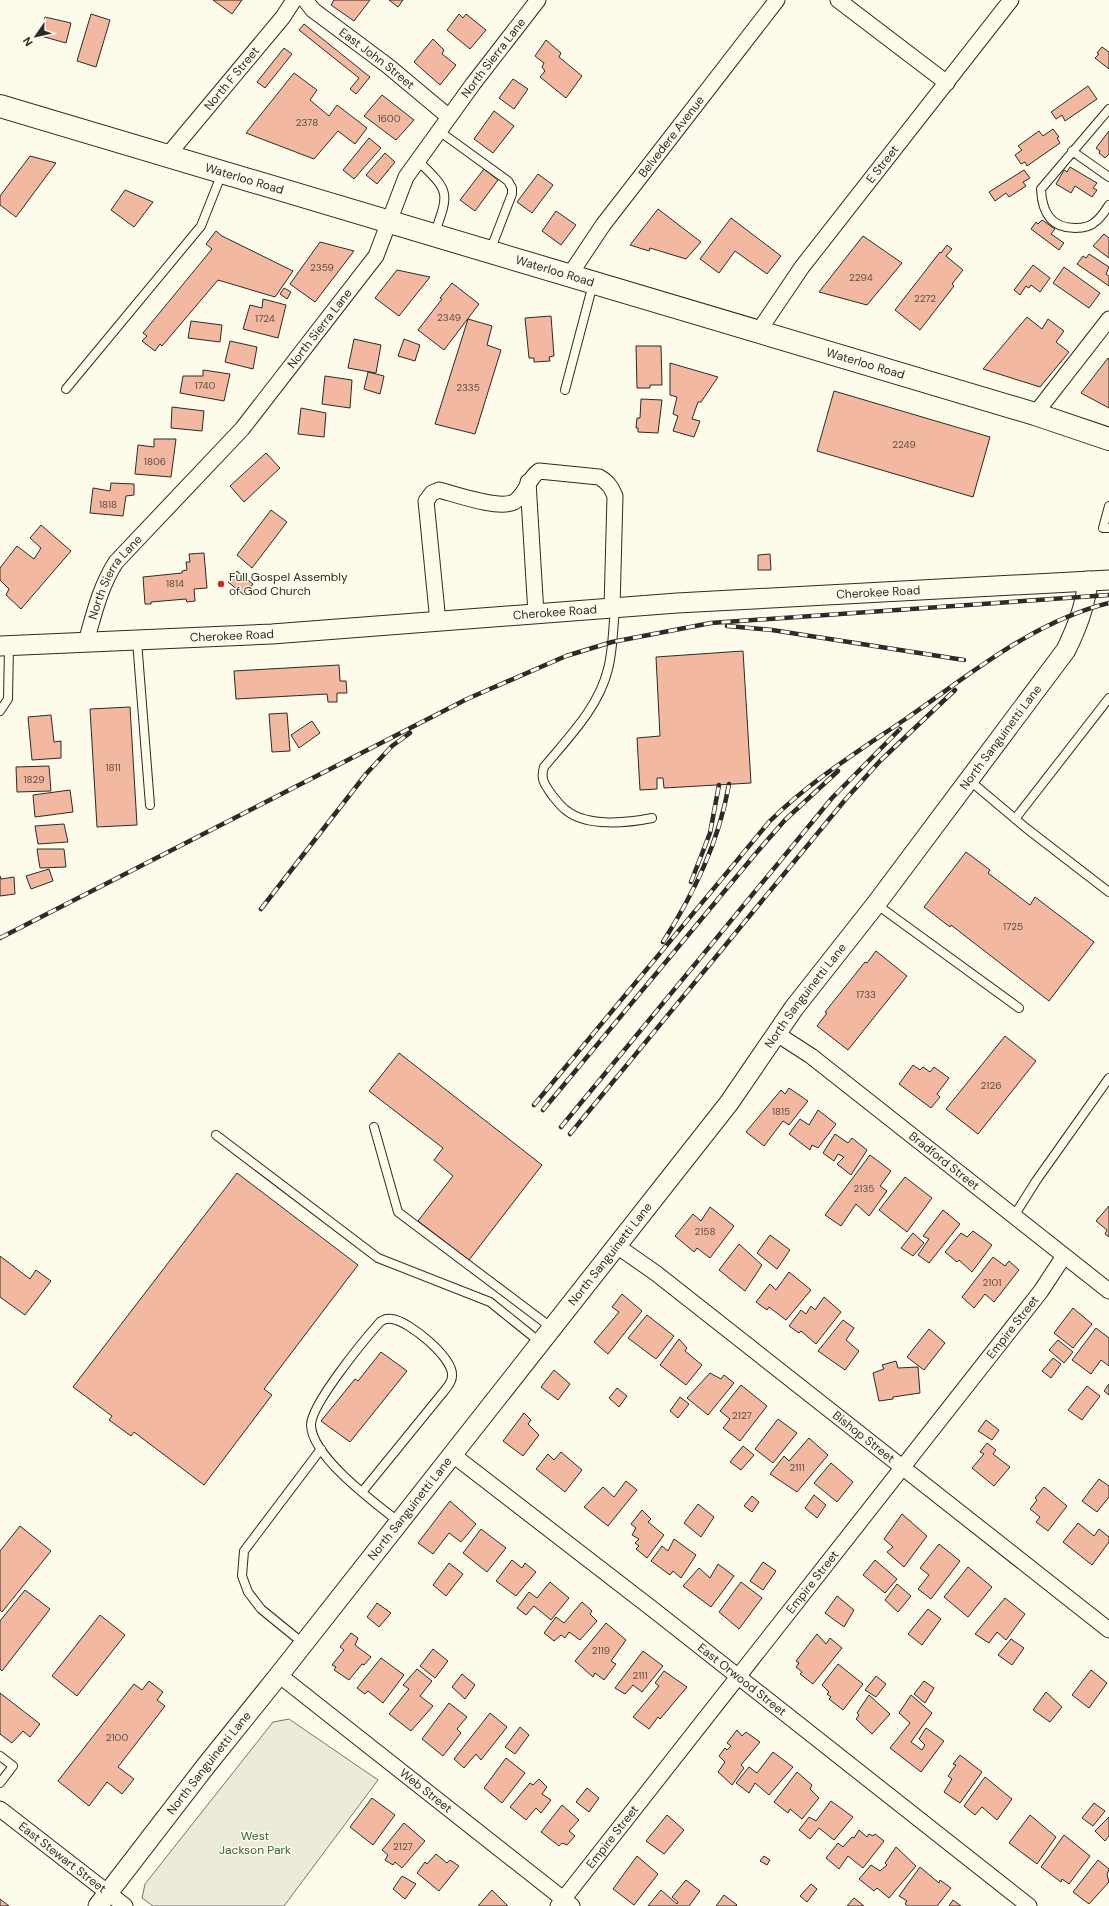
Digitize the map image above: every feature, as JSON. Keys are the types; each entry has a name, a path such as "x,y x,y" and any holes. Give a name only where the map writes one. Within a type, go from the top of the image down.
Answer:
{"main road":[{"name":"Waterloo Road","path":"0,106 1035,414 1109,439"}],"street":[{"name":"North F Street","path":"167,156 283,17 294,0"},
{"name":"East John Street","path":"305,0 313,10 388,66 450,117"},
{"name":"North Sierra Lane","path":"86,642 100,592 116,562 242,429 376,256 400,188 439,131 538,0"},
{"name":"Belvedere Avenue","path":"569,276 603,225 777,0"},
{"path":"838,0 947,83"},
{"name":"E Street","path":"758,332 802,267 1011,0"},
{"path":"1035,414 1109,320"},
{"path":"438,622 426,501 432,493 439,490 489,503 506,504 514,502 521,495 528,482 539,470 599,477 607,481 611,487 614,496 614,608"},
{"path":"528,482 536,614"},
{"name":"Cherokee Road","path":"4,646 137,641 438,622 614,608 1109,580"},
{"name":"North Sanguinetti Lane","path":"103,1900 204,1767 280,1675 729,1103 794,1008 876,904 968,779 1066,650 1080,622 1088,581"},
{"name":"Bradford Street","path":"777,1034 811,1056 1109,1291"},
{"name":"Bishop Street","path":"617,1246 657,1274 1109,1630"},
{"name":"Empire Street","path":"564,1904 738,1677 1042,1291 1064,1256"},
{"name":"East Orwood Street","path":"453,1455 1029,1906"},
{"name":"Web Street","path":"280,1675 564,1904"},
{"name":"East Stewart Street","path":"0,1808 103,1900 124,1906"}],"lane":[{"path":"1109,109 1041,189 1042,200 1049,219 1063,228 1083,228 1095,223 1109,205"},
{"path":"439,131 508,181 512,188 512,194 490,252"},
{"path":"1072,151 1109,177"},
{"path":"418,161 436,178 444,191 445,203 434,236"},
{"path":"66,390 201,226 223,172"},
{"path":"565,390 593,283"},
{"path":"1109,506 1103,528 1109,528"},
{"path":"614,608 608,670 600,691 585,716 544,767 542,775 544,784 553,796 566,811 576,817 610,823 629,823 652,818"},
{"path":"137,641 150,805"},
{"path":"0,711 8,699 4,646"},
{"path":"1015,819 1109,698"},
{"path":"968,779 1015,819 1109,892"},
{"path":"876,904 1019,1008"},
{"path":"1014,1216 1036,1181 1109,1078"},
{"path":"374,1127 398,1212 547,1336"},
{"path":"216,1135 378,1258 490,1302 547,1336"},
{"path":"362,1492 450,1383 452,1375 447,1361 436,1347 397,1320 385,1319 380,1322 326,1391 317,1407 311,1424 315,1440 326,1458 348,1480 362,1492 400,1522"},
{"path":"304,1644 262,1609 248,1592 242,1576 244,1551 321,1449"},
{"path":"0,1756 13,1766 0,1783"}],"green space":[{"name":"West Jackson Park","path":"289,1719 378,1780 284,1906 153,1906 142,1898 145,1884 273,1722"}],"building":[{"path":"213,0 242,0 232,14"},
{"path":"334,0 370,0 354,21 331,5"},
{"path":"389,0 403,0 398,7"},
{"path":"91,14 110,20 96,67 77,61"},
{"path":"459,14 463,18 466,14 486,30 470,49 447,30"},
{"path":"45,17 71,23 66,43 41,36"},
{"path":"304,24 370,77 356,94 350,89 359,78 299,30"},
{"path":"433,39 444,50 442,54 456,65 440,85 414,62"},
{"path":"546,40 561,53 559,57 582,76 566,98 540,77 545,71 542,67 544,63 535,56"},
{"path":"1102,47 1109,52 1109,69 1095,58 1099,54 1097,53"},
{"path":"284,48 292,54 265,88 257,82"},
{"path":"294,73 317,90 310,100 329,116 337,105 367,128 355,144 338,131 314,159 246,133"},
{"path":"513,79 528,89 514,109 499,98"},
{"path":"1088,86 1097,99 1065,121 1062,115 1056,119 1051,112"},
{"path":"382,95 414,120 396,140 364,116"},
{"path":"494,111 514,126 493,153 474,139"},
{"path":"1053,129 1059,137 1057,138 1060,143 1027,166 1025,162 1021,164 1015,155 1022,150 1018,146 1039,131 1043,136"},
{"path":"1109,131 1109,154 1105,158 1096,148"},
{"path":"369,138 381,148 354,179 343,170"},
{"path":"385,153 395,162 377,184 366,175"},
{"path":"30,156 56,163 16,217 0,205 0,196"},
{"path":"1070,167 1097,183 1093,188 1097,190 1092,197 1075,186 1071,193 1056,184 1064,170 1067,172"},
{"path":"484,169 498,180 475,211 460,200"},
{"path":"1024,170 1030,178 1023,182 1026,186 1009,197 1006,193 995,201 989,192"},
{"path":"538,174 553,185 532,213 517,202"},
{"path":"125,190 153,202 134,227 111,210"},
{"path":"658,209 701,242 686,259 650,248 649,251 630,245"},
{"path":"556,211 576,225 561,245 542,231"},
{"path":"731,218 781,256 767,274 735,251 719,273 700,259"},
{"path":"1042,220 1055,229 1051,234 1064,243 1059,250 1031,229 1036,222 1038,224"},
{"path":"216,231 222,236 293,271 275,297 218,280 162,346 160,344 155,351 142,341 147,336 143,333 212,249 206,244"},
{"path":"1104,234 1109,238 1109,258 1093,246"},
{"path":"863,236 902,263 867,305 819,292"},
{"path":"320,242 354,251 315,302 290,284"},
{"path":"947,245 952,249 946,256 963,270 952,284 954,286 920,330 895,310"},
{"path":"1089,254 1109,267 1106,274 1109,276 1109,286 1077,264 1083,256 1086,258"},
{"path":"1033,265 1050,278 1040,292 1031,285 1029,288 1026,286 1020,295 1014,290"},
{"path":"1064,267 1100,293 1089,308 1053,283"},
{"path":"397,270 430,277 399,316 375,298"},
{"path":"452,283 479,304 444,350 418,330 442,299 440,298"},
{"path":"284,288 291,292 287,299 280,294"},
{"path":"263,299 286,305 278,338 243,329 250,305 262,308"},
{"path":"551,316 554,356 549,357 550,361 534,362 534,358 529,358 525,318"},
{"path":"1027,317 1042,329 1048,319 1064,331 1056,342 1069,352 1040,387 983,369"},
{"path":"468,319 492,326 487,345 501,350 475,434 435,424"},
{"path":"191,321 222,325 220,342 188,338"},
{"path":"354,339 381,345 376,373 348,368"},
{"path":"404,339 420,345 415,361 398,356"},
{"path":"230,341 257,347 253,369 225,362"},
{"path":"636,346 661,346 662,385 650,385 650,388 637,388"},
{"path":"1108,358 1109,359 1109,408 1081,393"},
{"path":"670,363 718,377 701,402 698,402 692,419 700,421 694,437 673,431 678,416 673,414 677,397 670,395"},
{"path":"203,370 230,374 224,401 180,393 183,376 203,376"},
{"path":"368,372 384,376 380,394 364,389"},
{"path":"325,376 352,380 350,408 322,404"},
{"path":"834,391 990,437 973,497 817,451"},
{"path":"641,399 662,400 658,433 638,432 638,428 636,428 637,418 640,418"},
{"path":"172,407 204,411 202,431 171,428"},
{"path":"301,408 326,413 324,437 298,434"},
{"path":"154,439 176,439 171,477 135,474 138,445 154,447"},
{"path":"266,453 280,468 244,502 230,486"},
{"path":"111,483 134,484 134,495 126,496 123,516 90,513 93,488 110,491"},
{"path":"271,510 287,522 252,568 237,555"},
{"path":"41,525 71,551 21,609 6,595 9,589 0,580 0,568 17,546 34,559 41,548 30,538"},
{"path":"204,553 207,588 194,589 195,601 187,602 186,599 151,602 151,604 145,604 143,577 182,573 182,571 187,570 186,562 190,562 189,554"},
{"path":"770,554 771,570 758,570 758,555"},
{"path":"237,571 253,584 244,595 228,582"},
{"path":"743,651 751,783 664,788 663,778 657,778 657,789 640,790 637,738 660,736 656,657"},
{"path":"339,665 340,681 346,681 347,693 337,693 337,702 328,702 327,694 236,699 234,671"},
{"path":"130,707 137,825 97,827 90,709"},
{"path":"287,713 290,751 272,752 269,714"},
{"path":"51,715 54,742 61,741 61,758 32,760 28,717"},
{"path":"312,721 320,733 299,748 291,735"},
{"path":"49,766 51,791 17,792 16,767"},
{"path":"70,790 73,812 35,817 33,795"},
{"path":"64,824 68,842 38,844 35,826"},
{"path":"37,849 64,849 66,867 40,868"},
{"path":"966,852 990,870 988,873 1030,905 1035,897 1094,942 1049,1001 951,925 950,927 924,907"},
{"path":"49,869 53,881 31,889 26,876"},
{"path":"0,876 1,879 14,877 15,894 0,896"},
{"path":"876,951 907,976 848,1050 817,1026 827,1013 825,1012 865,962 867,963"},
{"path":"1005,1036 1036,1061 978,1134 946,1109"},
{"path":"399,1053 542,1165 469,1260 418,1221 453,1176 434,1160 443,1148 369,1091"},
{"path":"913,1065 920,1070 923,1067 930,1072 934,1067 949,1078 937,1094 940,1097 931,1108 899,1084"},
{"path":"789,1088 808,1101 789,1125 783,1121 764,1146 746,1132 781,1090 785,1094"},
{"path":"818,1110 836,1124 818,1148 812,1145 810,1150 789,1134 800,1119 809,1125"},
{"path":"835,1134 848,1143 852,1138 867,1150 851,1175 837,1164 844,1157 838,1154 834,1161 823,1153"},
{"path":"870,1155 891,1171 880,1186 887,1191 869,1216 856,1204 841,1226 825,1215"},
{"path":"237,1173 358,1265 264,1389 272,1395 204,1485 134,1432 131,1436 109,1420 112,1416 73,1387"},
{"path":"905,1177 932,1198 907,1232 879,1210"},
{"path":"1109,1206 1109,1237 1105,1234 1107,1230 1096,1221"},
{"path":"710,1207 734,1226 710,1258 697,1248 694,1252 675,1236 693,1214 701,1221"},
{"path":"943,1210 960,1224 929,1263 918,1255 929,1239 923,1236"},
{"path":"973,1231 992,1245 972,1272 959,1260 957,1262 945,1252 961,1233 967,1237"},
{"path":"913,1233 924,1243 913,1256 901,1248"},
{"path":"770,1235 790,1250 777,1269 757,1253"},
{"path":"739,1244 762,1265 745,1291 719,1270"},
{"path":"0,1256 30,1279 36,1270 51,1281 25,1315 0,1297"},
{"path":"993,1257 1005,1266 1009,1261 1019,1270 994,1302 985,1294 974,1308 962,1297"},
{"path":"789,1272 811,1290 786,1320 769,1307 767,1310 756,1302 770,1284 776,1290"},
{"path":"622,1294 642,1311 608,1354 594,1342 619,1312 612,1307"},
{"path":"824,1297 841,1312 816,1344 801,1331 799,1333 789,1326 801,1310 806,1314 811,1306 815,1310"},
{"path":"1073,1308 1092,1324 1073,1348 1054,1333"},
{"path":"647,1315 674,1336 656,1359 628,1338"},
{"path":"843,1320 854,1328 846,1340 859,1351 845,1370 818,1351"},
{"path":"1096,1328 1109,1338 1109,1366 1101,1360 1091,1374 1072,1360"},
{"path":"929,1329 945,1343 924,1370 907,1357"},
{"path":"679,1339 687,1348 685,1351 702,1365 686,1385 660,1365"},
{"path":"1058,1340 1073,1352 1064,1363 1049,1350"},
{"path":"381,1352 407,1371 350,1442 321,1421 355,1379 358,1381"},
{"path":"1053,1358 1061,1364 1051,1378 1042,1371"},
{"path":"896,1361 898,1368 918,1367 920,1393 893,1397 893,1399 879,1401 873,1373 884,1369 882,1365"},
{"path":"554,1370 570,1384 558,1400 541,1387"},
{"path":"710,1373 721,1379 724,1375 734,1383 708,1415 687,1398"},
{"path":"1109,1384 1109,1395 1104,1391"},
{"path":"741,1385 767,1406 740,1441 723,1428 730,1419 720,1411"},
{"path":"1087,1386 1100,1396 1082,1420 1068,1410"},
{"path":"617,1388 627,1396 619,1407 609,1398"},
{"path":"680,1397 689,1404 678,1418 670,1411"},
{"path":"524,1413 531,1420 528,1424 539,1435 523,1456 503,1441"},
{"path":"778,1419 797,1433 773,1463 755,1449"},
{"path":"986,1420 999,1430 992,1440 978,1431"},
{"path":"809,1438 828,1455 797,1492 770,1474 784,1456 789,1461"},
{"path":"987,1443 996,1450 993,1454 1010,1467 994,1486 972,1468 984,1454 980,1452"},
{"path":"743,1446 754,1455 741,1470 730,1462"},
{"path":"561,1452 582,1470 565,1492 536,1469 548,1454 554,1460"},
{"path":"831,1463 853,1482 837,1502 814,1483"},
{"path":"1099,1479 1109,1486 1109,1497 1097,1512 1082,1501"},
{"path":"626,1481 637,1490 608,1526 584,1507 603,1487 614,1497"},
{"path":"1044,1487 1067,1506 1048,1531 1036,1522 1040,1517 1030,1509 1037,1500 1035,1498"},
{"path":"814,1495 826,1505 817,1518 805,1508"},
{"path":"752,1496 759,1502 752,1512 744,1506"},
{"path":"450,1501 476,1524 461,1542 449,1533 433,1554 418,1543"},
{"path":"698,1504 714,1517 701,1537 684,1523"},
{"path":"642,1510 651,1519 648,1522 664,1535 647,1558 636,1549 639,1546 635,1543 639,1539 632,1535 636,1528 631,1524"},
{"path":"902,1514 927,1536 904,1567 887,1552 893,1547 884,1539"},
{"path":"1078,1523 1094,1536 1099,1529 1109,1537 1109,1542 1092,1565 1063,1542"},
{"path":"20,1526 51,1551 2,1612 0,1610 0,1551"},
{"path":"481,1529 506,1548 487,1572 463,1553"},
{"path":"674,1539 696,1555 681,1578 673,1571 670,1575 651,1561 662,1546 668,1551"},
{"path":"939,1544 960,1561 931,1599 918,1589 929,1575 920,1568"},
{"path":"512,1560 522,1568 525,1563 536,1572 516,1596 496,1581"},
{"path":"875,1560 897,1579 885,1593 863,1575"},
{"path":"763,1562 776,1571 763,1590 750,1581"},
{"path":"449,1563 463,1574 446,1596 433,1585"},
{"path":"718,1564 734,1576 711,1607 683,1586 699,1568 710,1578"},
{"path":"968,1567 992,1587 968,1617 944,1597"},
{"path":"550,1582 569,1598 551,1620 534,1606 526,1615 517,1608 529,1592 537,1598"},
{"path":"741,1582 762,1598 739,1629 719,1612"},
{"path":"897,1584 911,1596 898,1612 885,1600"},
{"path":"25,1590 50,1609 2,1671 0,1669 0,1621"},
{"path":"837,1596 854,1610 844,1627 825,1613"},
{"path":"1005,1598 1025,1614 1006,1640 997,1632 989,1643 975,1634"},
{"path":"582,1602 592,1611 590,1614 597,1621 580,1640 569,1632 565,1638 561,1635 554,1641 544,1633 556,1617 564,1623"},
{"path":"377,1603 391,1613 379,1627 367,1617"},
{"path":"928,1609 941,1619 922,1645 908,1634"},
{"path":"100,1615 125,1635 77,1696 52,1676"},
{"path":"606,1623 626,1640 611,1661 616,1664 604,1680 595,1673 593,1677 575,1661"},
{"path":"351,1633 358,1638 355,1645 371,1657 364,1665 362,1664 349,1680 334,1670 336,1667 332,1665 344,1650 340,1647"},
{"path":"817,1634 826,1644 830,1638 842,1648 813,1684 800,1674 802,1672 796,1667 799,1663 796,1661"},
{"path":"1011,1639 1024,1648 1012,1665 998,1655"},
{"path":"433,1649 448,1661 435,1678 420,1666"},
{"path":"643,1651 663,1666 642,1692 633,1685 625,1694 615,1688"},
{"path":"381,1658 404,1675 383,1703 368,1691 365,1694 357,1688"},
{"path":"838,1664 863,1684 843,1710 829,1699 831,1697 827,1694 829,1692 822,1685"},
{"path":"417,1669 432,1681 420,1696 433,1706 411,1731 389,1714 409,1689 403,1685"},
{"path":"1091,1670 1107,1683 1089,1708 1072,1695"},
{"path":"664,1671 687,1687 660,1719 658,1717 649,1729 633,1717 659,1686 655,1683"},
{"path":"462,1674 475,1685 465,1699 452,1687"},
{"path":"876,1676 886,1684 876,1697 865,1690"},
{"path":"149,1681 163,1692 157,1700 165,1706 118,1767 134,1779 122,1794 107,1782 89,1806 58,1781 134,1684 142,1690"},
{"path":"924,1681 934,1688 925,1703 914,1694"},
{"path":"1046,1692 1062,1707 1050,1722 1033,1710"},
{"path":"0,1693 40,1724 30,1737 23,1731 12,1743 0,1734"},
{"path":"869,1695 890,1714 872,1734 856,1719 859,1715 857,1713"},
{"path":"911,1695 932,1713 911,1742 922,1750 925,1745 919,1739 926,1728 944,1741 921,1772 890,1748 910,1723 899,1713"},
{"path":"449,1703 467,1717 457,1729 461,1733 443,1756 422,1739"},
{"path":"490,1713 507,1727 481,1760 476,1754 464,1768 454,1759"},
{"path":"520,1727 529,1735 515,1754 505,1747"},
{"path":"737,1730 742,1736 746,1732 760,1742 741,1765 744,1768 732,1785 718,1772 725,1762 719,1756 725,1748 727,1750 731,1746 727,1743"},
{"path":"773,1752 793,1767 769,1795 755,1783 749,1793 736,1783 749,1767 757,1773"},
{"path":"960,1755 982,1772 960,1803 944,1792 952,1779 948,1776 956,1765 953,1764"},
{"path":"506,1758 525,1773 502,1803 484,1788"},
{"path":"797,1772 812,1785 810,1789 819,1798 802,1819 790,1809 788,1813 774,1802"},
{"path":"985,1777 1012,1799 997,1820 982,1807 975,1815 964,1806"},
{"path":"539,1779 547,1787 542,1794 551,1800 541,1813 536,1808 526,1820 510,1807 530,1783 533,1785"},
{"path":"587,1788 599,1798 589,1812 576,1802"},
{"path":"372,1798 395,1815 373,1845 350,1827"},
{"path":"831,1801 853,1817 834,1840 819,1828 810,1839 799,1830 809,1817 816,1821"},
{"path":"1094,1803 1105,1811 1093,1826 1082,1818"},
{"path":"562,1805 579,1820 569,1831 575,1836 567,1845 562,1843 559,1846 541,1832"},
{"path":"667,1815 684,1830 664,1854 646,1841"},
{"path":"1030,1815 1056,1837 1037,1864 1009,1843"},
{"path":"1109,1817 1109,1836 1105,1841 1095,1831"},
{"path":"404,1823 425,1841 402,1868 395,1862 393,1865 385,1860 388,1855 382,1850"},
{"path":"859,1830 867,1837 869,1834 873,1836 875,1834 884,1841 863,1868 848,1856 839,1869 826,1858 838,1843 843,1847 852,1837 854,1838"},
{"path":"1064,1835 1090,1856 1069,1884 1062,1879 1061,1882 1041,1867"},
{"path":"896,1847 916,1866 889,1898 877,1888 874,1891 859,1879 871,1865 880,1871 887,1865 885,1863"},
{"path":"436,1854 447,1863 450,1860 459,1866 439,1891 417,1873 425,1862 427,1864"},
{"path":"637,1856 658,1874 634,1905 613,1889"},
{"path":"764,1856 770,1860 767,1865 760,1861"},
{"path":"1098,1860 1109,1869 1107,1875 1109,1882 1089,1904 1073,1892"},
{"path":"920,1867 939,1883 940,1880 951,1888 937,1906 908,1906 905,1904 907,1901 899,1896"},
{"path":"402,1876 416,1884 405,1899 393,1889"},
{"path":"686,1880 700,1891 689,1906 648,1906 661,1890 677,1904 678,1902 672,1897"},
{"path":"811,1884 817,1889 807,1902 800,1896"},
{"path":"492,1890 508,1906 478,1906"},
{"path":"724,1895 737,1905 716,1906"},
{"path":"854,1898 864,1906 847,1906"},
{"path":"0,1899 9,1906 0,1906"},
{"path":"953,1900 961,1906 949,1906"}],"railway":[{"path":"0,938 467,699 566,656 612,642 711,623 1109,595"},
{"path":"534,1105 769,822 801,793 835,767 1003,651 1054,623 1109,603"},
{"path":"727,626 772,630 964,660"},
{"path":"570,1134 845,800 880,761 955,690"},
{"path":"561,1127 832,798 900,729"},
{"path":"261,909 366,774 392,746 410,733"},
{"path":"543,1110 757,852 785,820 838,771"},
{"path":"663,942 695,886 712,847 725,805 729,784"},
{"path":"691,882 710,833 719,785"}],"place":[{"name":"Full Gospel Assembly of God Church","path":"221,584"}]}
